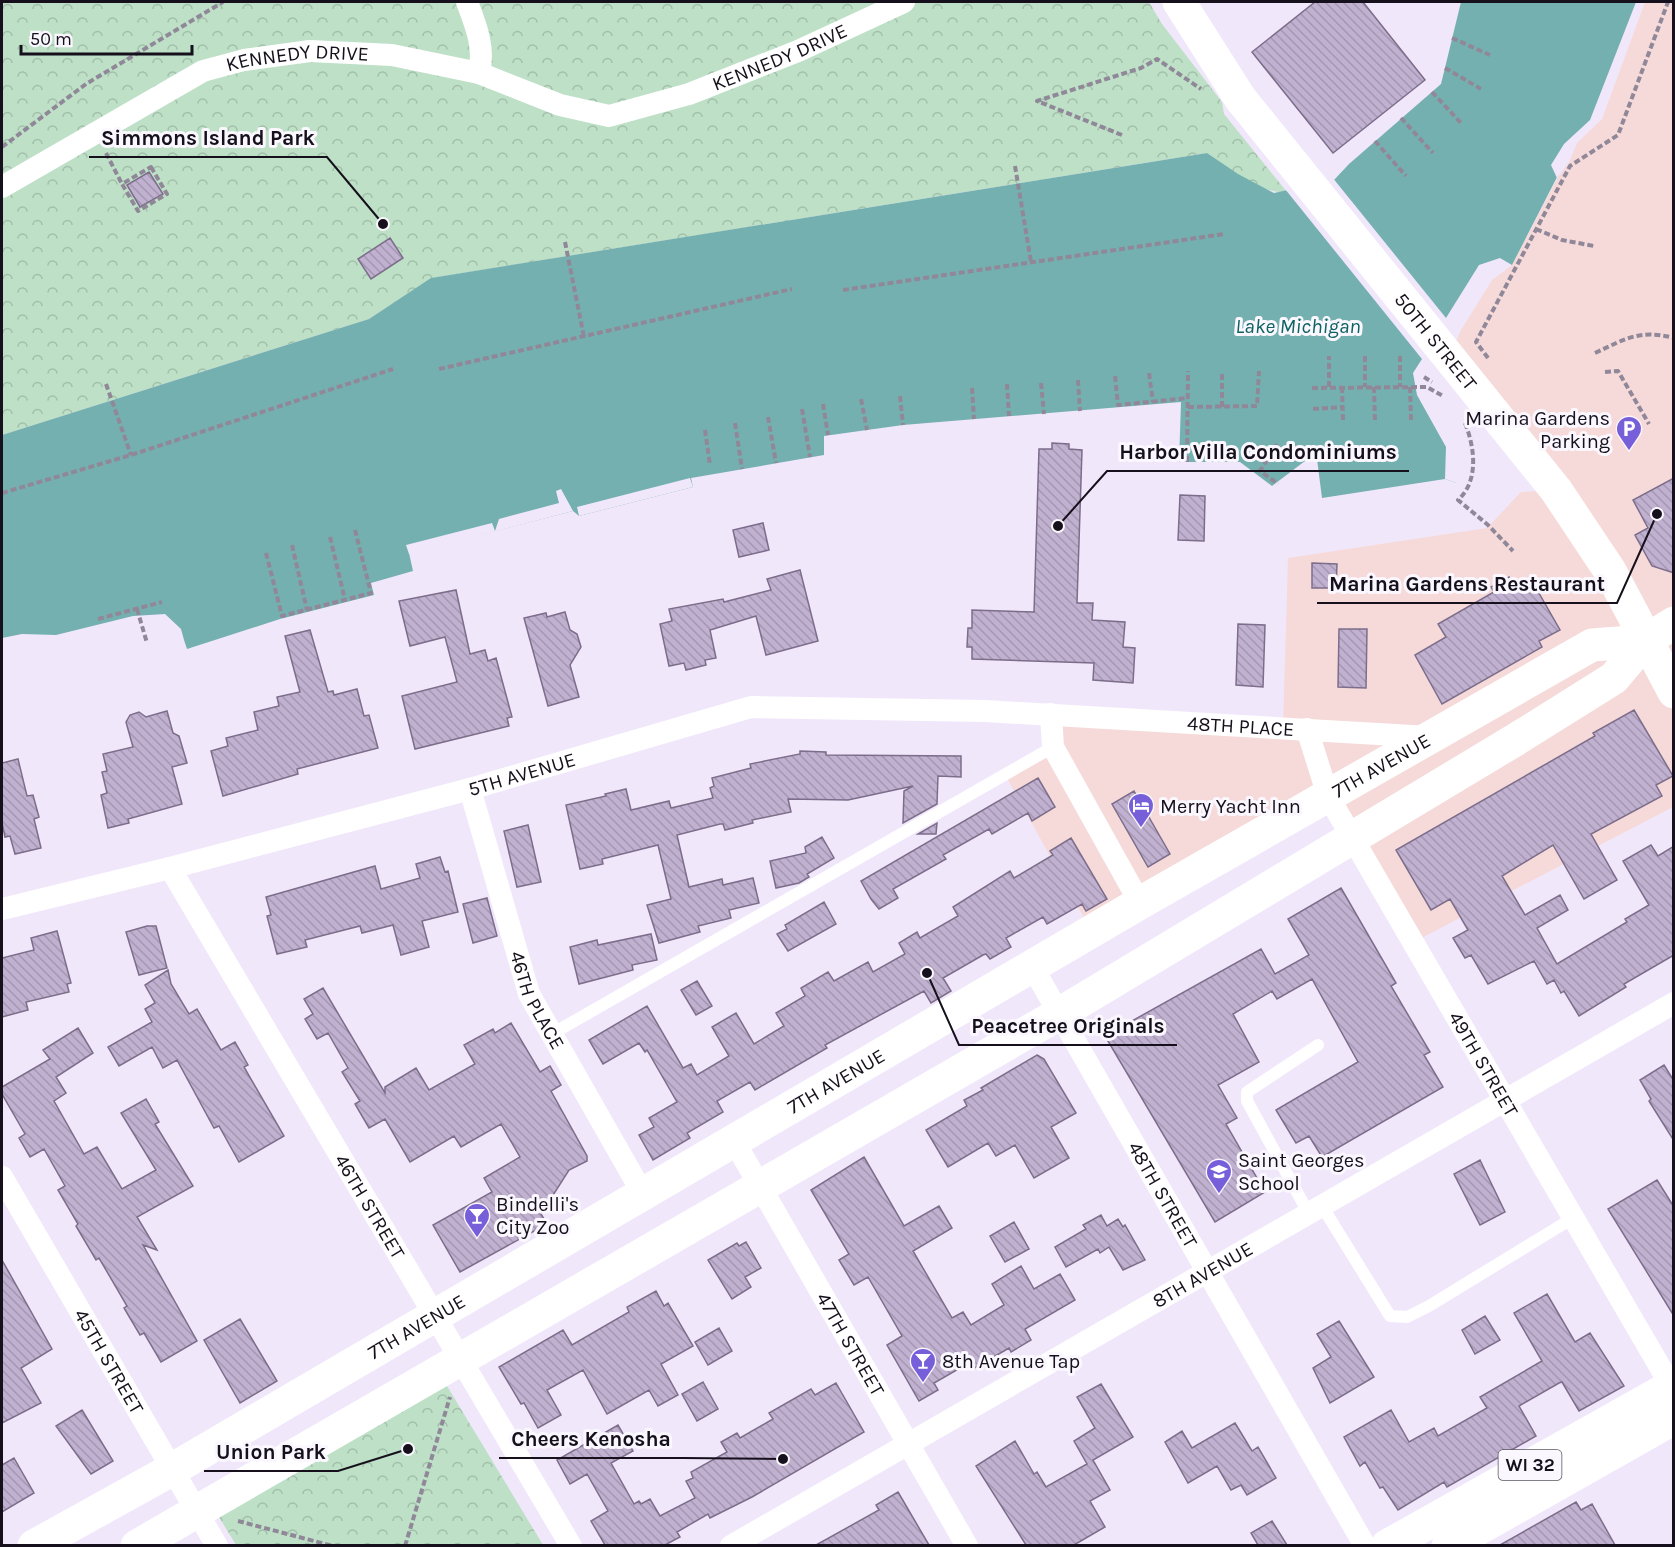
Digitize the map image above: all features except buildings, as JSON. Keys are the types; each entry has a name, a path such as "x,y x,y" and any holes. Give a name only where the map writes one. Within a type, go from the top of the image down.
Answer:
{"street":[{"path":"467,2 479,37 482,57 479,73"},
{"name":"KENNEDY DRIVE","path":"2,187 203,71 244,60 309,51 392,55 479,73 560,105 609,116 689,93 798,51 904,2"},
{"name":"50TH STREET","path":"1179,2 1240,98 1557,490 1610,571 1674,692"},
{"name":"7TH AVENUE","path":"138,1545 1059,1014 1614,678 1645,640 1674,623"},
{"name":"7TH AVENUE","path":"34,1545 173,1468 1033,968 1140,903 1592,645 1645,640"},
{"name":"5TH AVENUE","path":"2,909 170,868 470,789 751,707 1051,714"},
{"path":"1051,714 1053,747 1140,903"},
{"name":"48TH PLACE","path":"1051,714 1430,737"},
{"name":"49TH STREET","path":"1307,729 1328,796 1351,838 1573,1218 1673,1395"},
{"name":"46TH PLACE","path":"470,789 529,994 550,1035 643,1194"},
{"name":"46TH STREET","path":"170,868 571,1545"},
{"name":"48TH STREET","path":"1033,968 1365,1545"},
{"name":"8TH AVENUE","path":"731,1545 1672,1006"},
{"name":"47TH STREET","path":"734,1141 967,1545"},
{"name":"45TH STREET","path":"2,1177 217,1545"},
{"name":"WI 32","path":"1387,1545 1673,1395"},
{"name":"WI 32","path":"1448,1545 1673,1395"}],"lane":[{"path":"550,1035 1053,747"},
{"path":"1318,1046 1247,1092 1247,1101 1316,1210 1390,1316 1407,1317 1429,1306 1573,1218"}],"path":[{"path":"2,147 86,84 224,2"},
{"path":"1489,360 1476,342 1570,166 1618,135 1668,2"},
{"path":"1452,38 1490,55"},
{"path":"1122,135 1037,101 1141,68 1157,59 1202,90"},
{"path":"1445,68 1481,89"},
{"path":"1432,92 1461,123"},
{"path":"1401,118 1433,153"},
{"path":"95,133 122,184 138,211 167,194 151,167 122,184"},
{"path":"1375,141 1406,176"},
{"path":"1015,166 1031,262"},
{"path":"1536,230 1562,240 1594,246"},
{"path":"843,290 1224,234"},
{"path":"565,242 584,337"},
{"path":"439,369 792,289"},
{"path":"1595,353 1633,335 1655,333 1674,338"},
{"path":"1329,356 1329,387"},
{"path":"1365,356 1365,387"},
{"path":"1400,356 1400,387"},
{"path":"2,493 131,454 393,369"},
{"path":"1605,372 1618,370 1649,424"},
{"path":"1187,462 1188,371"},
{"path":"1188,407 1257,406 1259,371"},
{"path":"1222,372 1222,407"},
{"path":"1149,373 1153,402"},
{"path":"1114,376 1118,405 1188,398"},
{"path":"1078,380 1080,411"},
{"path":"1041,383 1044,414"},
{"path":"106,384 131,454"},
{"path":"1007,384 1009,416"},
{"path":"1342,387 1343,420"},
{"path":"1374,387 1375,422"},
{"path":"1410,387 1411,421"},
{"path":"1312,388 1427,387 1451,403"},
{"path":"972,388 974,419"},
{"path":"900,396 903,424"},
{"path":"861,399 867,430"},
{"path":"823,404 828,435"},
{"path":"1313,409 1343,407"},
{"path":"802,410 810,457"},
{"path":"768,417 776,463"},
{"path":"1461,418 1470,437 1473,463 1468,491 1458,501 1488,525 1513,551"},
{"path":"735,423 742,469"},
{"path":"705,430 710,465"},
{"path":"1278,444 1260,471 1278,484"},
{"path":"266,553 282,616 307,610 371,593 355,530"},
{"path":"330,537 345,600"},
{"path":"292,545 307,610"},
{"path":"98,619 162,602"},
{"path":"137,609 147,643"},
{"path":"405,1545 462,1359"},
{"path":"234,1520 333,1545"}],"shaded area":[{"path":"1642,2 1673,2 1673,807 1412,943 1328,796 1088,925 1004,773 1053,747 1051,714 1283,728 1288,558 1487,528 1521,492 1556,490 1448,354 1458,328 1490,278 1512,265 1564,165"}],"green space":[{"path":"2,2 1149,2 1162,24 1222,102 1224,114 1287,192 1276,192 1255,185 1207,153 432,278 369,319 2,435"},
{"path":"444,1381 543,1545 236,1545 219,1517"}],"water":[{"name":"Lake Michigan","path":"1461,2 1642,2 1600,118 1575,142 1512,265 1504,267 1490,278 1432,376 1431,395 1457,483 1445,479 1322,498 1317,459 1305,461 1272,486 1240,462 1179,462 1181,402 903,425 824,436 824,455 691,478 693,487 579,516 573,511 409,553 413,571 371,583 374,595 280,619 187,649 184,640 179,639 156,620 2,644 2,435 369,319 431,278 1207,153 1238,174 1274,193 1334,180 1349,164 1441,84"}],"pier":[{"path":"1636,2 1645,2 1602,119 1577,143 1569,162 1557,178 1551,165 1564,144 1590,120"},
{"path":"1332,177 1446,318 1479,265 1500,258 1512,265 1492,280 1435,377 1434,394 1464,443 1460,484 1445,479 1446,447 1417,395 1413,373 1422,359 1285,189"},
{"path":"690,478 693,487 579,516 577,507"},
{"path":"561,489 573,511 409,554 406,545 492,523 495,531 499,519 559,503 556,491"},
{"path":"165,614 181,629 184,640 180,642 155,623 60,641 2,647 2,638 22,634 56,635 133,616"}],"place":[{"name":"Simmons Island Park","path":"383,224"},
{"name":"Marina Gardens Parking","path":"1629,452"},
{"name":"Marina Gardens Restaurant","path":"1657,514"},
{"name":"Harbor Villa Condominiums","path":"1058,526"},
{"name":"Merry Yacht Inn","path":"1141,829"},
{"name":"Peacetree Originals","path":"927,973"},
{"name":"Saint Georges School","path":"1219,1195"},
{"name":"Bindelli's City Zoo","path":"477,1239"},
{"name":"8th Avenue Tap","path":"923,1384"},
{"name":"Union Park","path":"408,1449"},
{"name":"Cheers Kenosha","path":"783,1459"}]}
